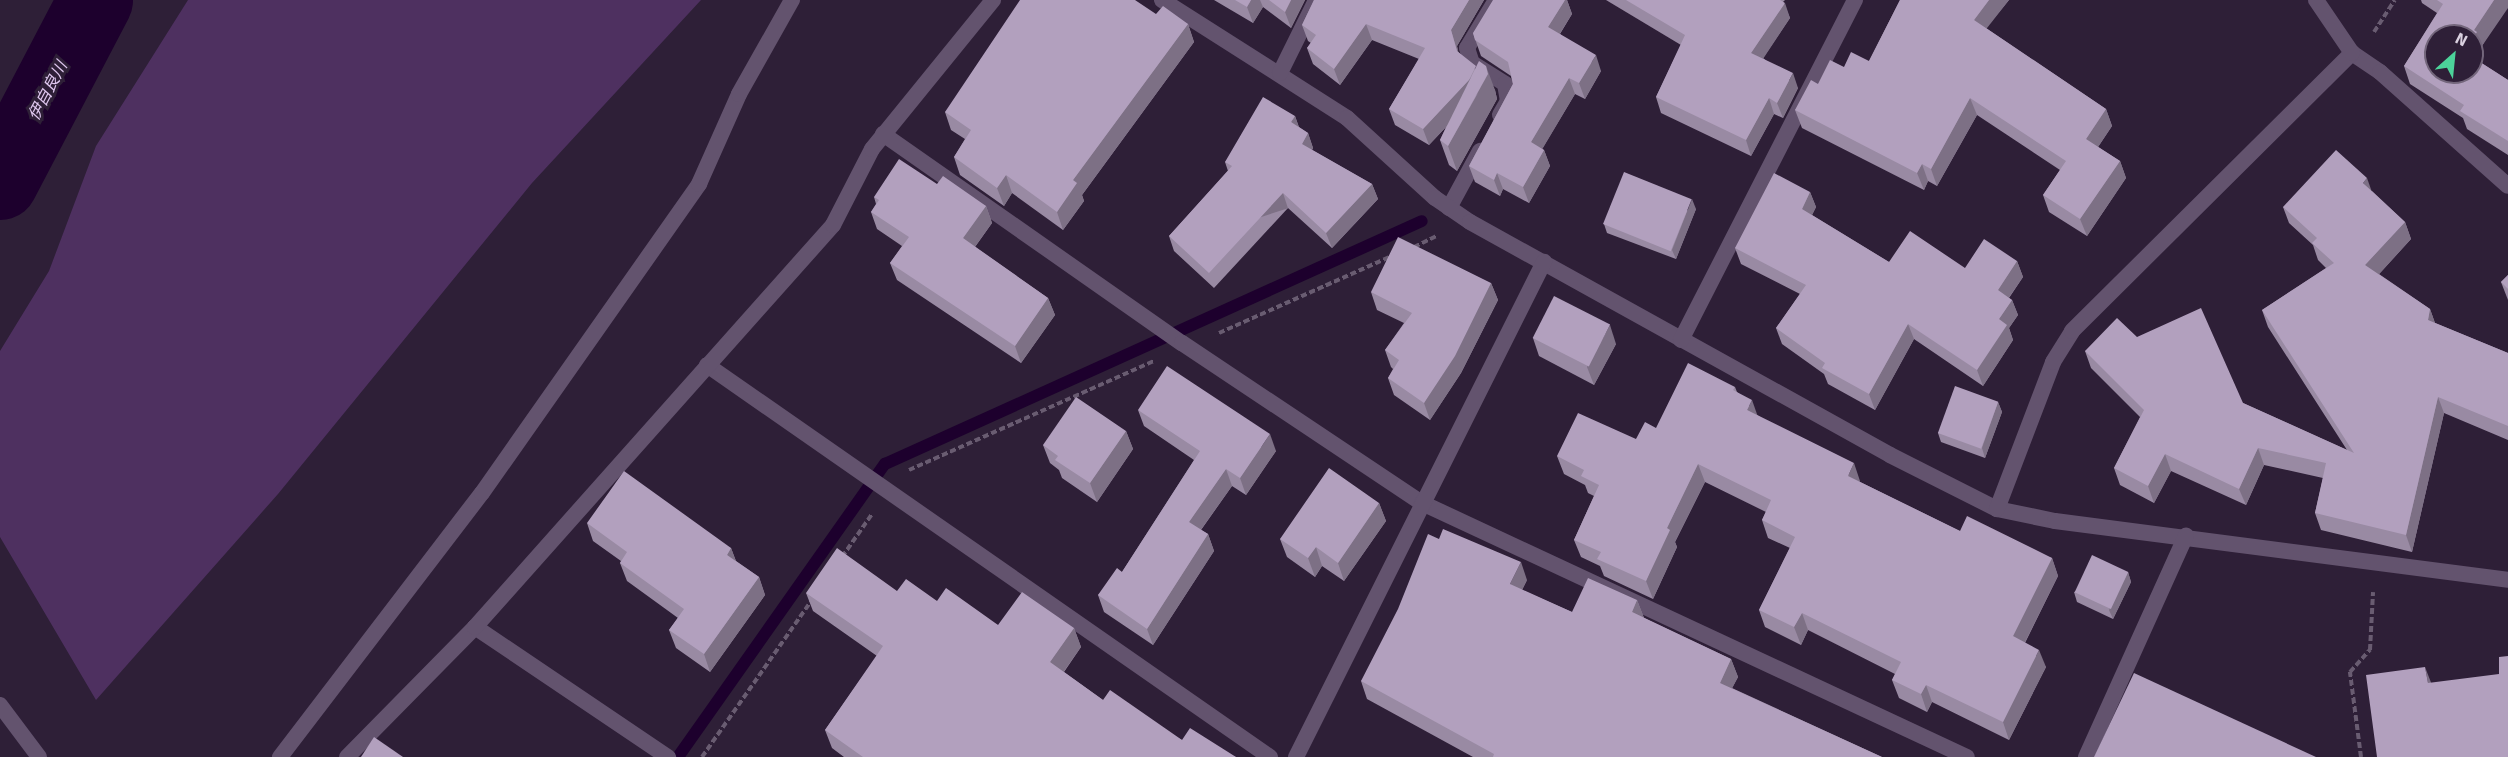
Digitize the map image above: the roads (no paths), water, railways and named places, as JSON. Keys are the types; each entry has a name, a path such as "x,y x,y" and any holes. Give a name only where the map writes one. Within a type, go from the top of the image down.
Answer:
{"street":[{"path":"280,757 482,493 699,184 739,94 792,0"},
{"path":"347,757 475,627 833,225 883,134 993,0"},
{"path":"1162,0 1280,73 1347,118 1449,208 1470,222 1890,455 1997,509 2055,521 2186,536 2374,564 2508,580"},
{"path":"1280,73 1316,0"},
{"path":"1449,208 1508,101 1505,84 1472,63 1467,48 1496,0"},
{"path":"1680,340 1855,0"},
{"path":"2316,0 2352,53 2380,72 2508,186"},
{"path":"1997,509 2053,362 2072,331 2352,53"},
{"path":"883,134 1184,345 1422,503 1967,757"},
{"path":"1296,757 1544,262"},
{"path":"707,365 1270,757"},
{"path":"2086,757 2186,536"},
{"path":"475,627 666,756"},
{"path":"0,705 36,753"}],"waterway":[{"name":"伊自良川","path":"0,182 95,0"},
{"path":"678,757 885,464 1422,221"}]}
